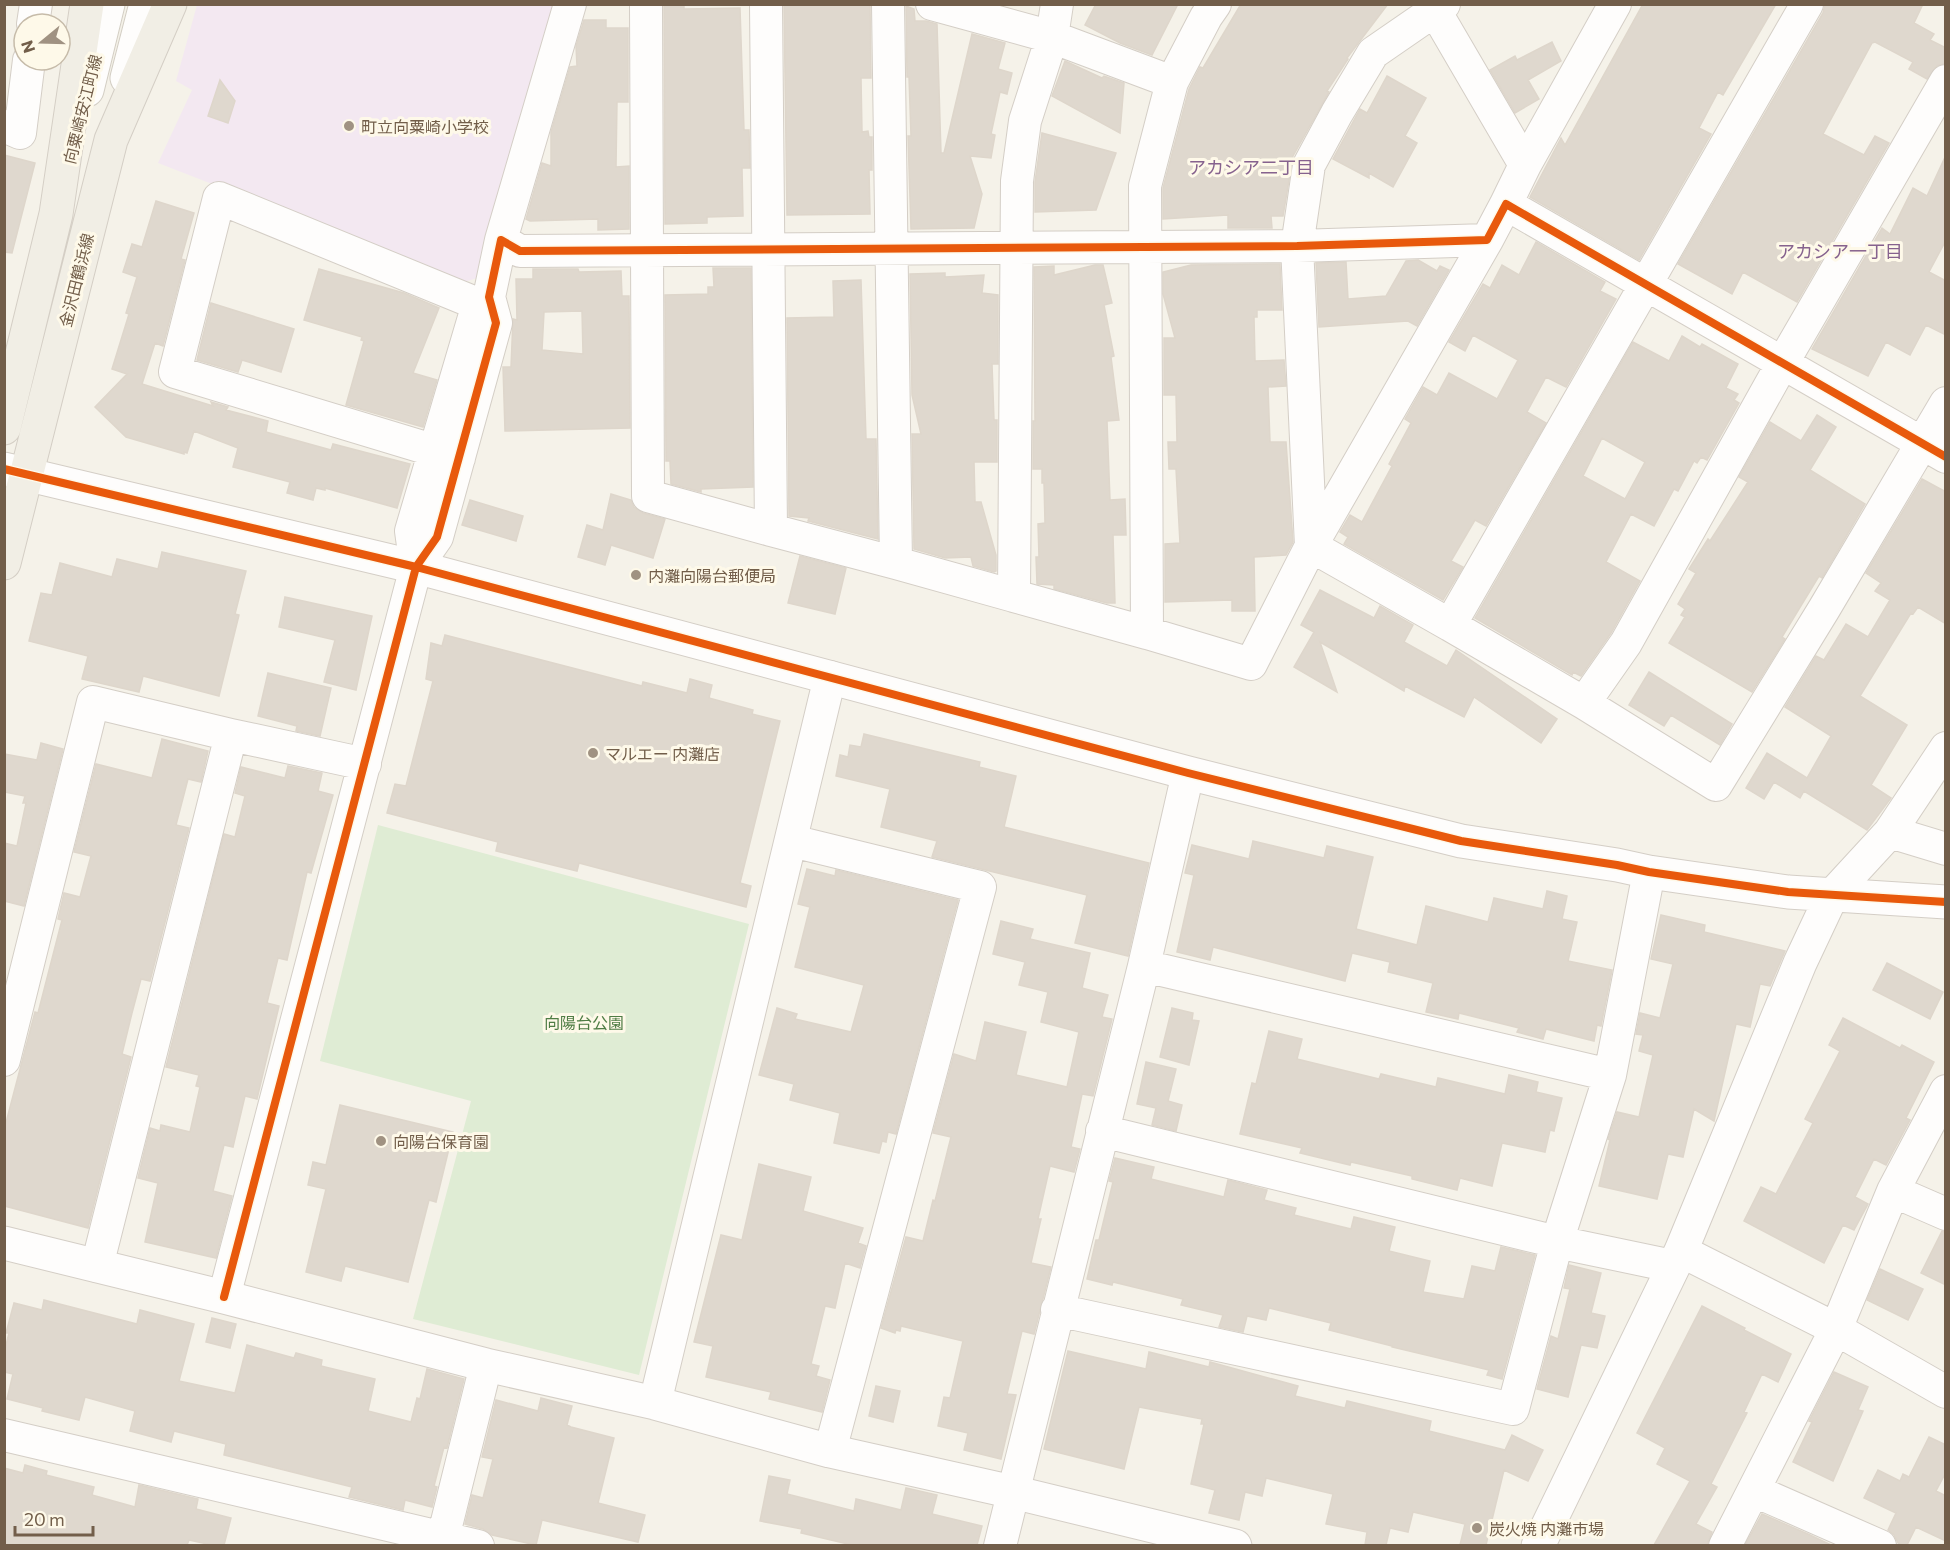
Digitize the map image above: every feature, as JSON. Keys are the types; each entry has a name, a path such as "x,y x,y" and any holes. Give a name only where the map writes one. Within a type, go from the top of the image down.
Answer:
{"main road":[{"path":"4,428 56,214 87,4"},
{"name":"金沢田鶴浜線","path":"4,563 15,472 111,140 170,4"}],"street":[{"name":"向粟崎安江町線","path":"56,214 108,4"},
{"path":"111,140 146,4"},
{"path":"484,300 570,4"},
{"path":"646,4 648,496 896,562 1251,664 1311,546 1487,240 1525,165 1615,4"},
{"path":"766,4 771,530"},
{"path":"888,4 896,562"},
{"path":"932,4 1052,37 1172,82"},
{"path":"1014,596 1017,181 1025,122 1052,37 1056,4"},
{"path":"1147,633 1145,186 1172,82 1206,16 1215,4"},
{"path":"1450,625 1807,4"},
{"path":"1311,546 1297,246 1309,165 1337,113 1373,53 1436,6 1525,165"},
{"path":"4,126 20,133 28,72"},
{"path":"1584,703 1626,643 1782,364 1946,81"},
{"path":"224,1297 416,567 437,537 447,454 496,323 484,300 219,198 175,372 447,454"},
{"path":"1506,204 1934,451"},
{"path":"501,240 520,251 892,250 1015,246 1297,246 1487,240"},
{"path":"1311,546 1584,703 1716,785 1934,451 1946,403"},
{"path":"15,472 416,567 1188,773 1461,841 1788,892 1946,902"},
{"path":"655,1403 830,677"},
{"path":"4,1060 93,702 365,764"},
{"path":"97,1266 231,735"},
{"path":"1538,1545 1677,1258 1800,963 1832,895 1890,832 1946,748"},
{"path":"1000,1545 1143,966 1188,773"},
{"path":"1890,832 1946,849"},
{"path":"792,842 980,887 831,1451"},
{"path":"1057,1310 1513,1409 1557,1242 1610,1075 1649,872"},
{"path":"1143,966 1610,1075"},
{"path":"1725,1545 1755,1491 1836,1329 1893,1191 1946,1091"},
{"path":"1102,1131 1557,1242 1677,1258 1836,1329 1946,1392"},
{"path":"1893,1191 1946,1214"},
{"path":"4,1243 486,1365 655,1403 831,1451 1235,1545"},
{"path":"442,1541 486,1365"},
{"path":"4,1435 442,1541 478,1545"},
{"path":"1755,1491 1880,1545"}],"shaded area":[{"name":"町立向粟崎小学校","path":"197,5 554,5 484,276 464,282 158,163 192,90 176,81"}],"green space":[{"name":"向陽台公園","path":"378,825 749,924 639,1375 413,1319 471,1101 320,1061"}],"building":[{"path":"664,4 684,4 684,9 740,8 744,130 749,130 750,168 742,168 743,216 707,217 707,223 665,224"},
{"path":"784,4 870,4 871,78 861,78 862,132 868,131 869,137 872,137 872,170 869,170 870,214 787,215"},
{"path":"1096,4 1178,4 1152,55 1120,43 1085,25"},
{"path":"1241,4 1388,4 1347,58 1293,156 1283,216 1271,216 1272,228 1228,228 1228,215 1163,219 1163,188 1189,89 1200,67 1203,68"},
{"path":"1643,4 1776,4 1723,95 1718,92 1699,128 1711,134 1639,260 1530,197 1561,138 1565,145"},
{"path":"1825,4 1923,4 1914,23 1934,34 1930,40 1946,48 1946,63 1937,66 1927,79 1909,69 1913,62 1875,42 1872,43 1823,134 1864,155 1875,136 1889,143 1797,302 1743,272 1732,294 1678,264 1823,13"},
{"path":"906,6 914,9 915,21 937,24 941,153 944,153 972,34 1005,43 998,69 1012,73 1007,94 1000,92 991,134 995,135 991,158 970,156 982,194 974,228 911,229 908,136 911,136"},
{"path":"584,20 606,20 606,28 628,28 628,102 617,102 616,167 629,166 629,229 598,230 598,219 530,221 526,219 542,163 551,166 551,132 570,67 577,66 576,46"},
{"path":"1552,42 1561,61 1528,80 1539,99 1515,113 1490,70 1515,56 1517,60"},
{"path":"1065,61 1102,78 1104,76 1124,83 1120,133 1052,96"},
{"path":"1387,76 1426,98 1405,136 1417,143 1393,187 1369,173 1369,178 1333,159 1360,109 1367,113"},
{"path":"220,80 235,101 228,123 208,116"},
{"path":"1042,133 1116,153 1096,210 1035,212 1035,182"},
{"path":"4,155 35,163 12,253 4,252"},
{"path":"1946,155 1946,240 1929,272 1946,281 1946,335 1926,325 1910,355 1886,342 1868,376 1812,349 1882,228 1890,234 1913,188 1927,196"},
{"path":"156,201 194,213 181,259 185,260 163,346 155,343 142,384 213,406 211,402 228,407 226,410 268,421 266,432 331,450 333,444 410,464 397,508 325,488 325,490 316,488 313,500 287,493 290,482 233,467 238,448 194,431 187,453 184,452 184,454 126,437 95,407 127,374 112,369 129,314 126,313 137,277 123,272 132,244 142,247"},
{"path":"1536,242 1605,282 1600,291 1616,299 1566,387 1546,377 1527,412 1546,423 1486,526 1475,520 1451,561 1463,567 1443,600 1344,544 1348,537 1340,532 1350,515 1362,522 1392,466 1389,464 1411,423 1405,419 1423,387 1437,395 1449,373 1497,399 1518,360 1473,335 1465,351 1449,342 1483,284 1490,288 1502,265 1519,275"},
{"path":"1418,260 1437,271 1440,266 1449,270 1417,326 1408,321 1319,327 1316,263 1346,262 1348,299 1386,296 1406,261"},
{"path":"1280,264 1282,310 1257,310 1257,317 1254,317 1255,361 1284,360 1286,386 1268,387 1270,442 1286,442 1293,542 1286,555 1254,557 1255,611 1232,611 1232,600 1165,602 1165,544 1180,543 1176,469 1169,469 1168,442 1177,442 1176,395 1164,395 1164,338 1175,338 1163,294 1163,272 1191,265"},
{"path":"1103,265 1112,303 1104,305 1114,356 1111,357 1119,420 1107,421 1110,500 1125,499 1126,535 1113,535 1115,603 1054,589 1054,585 1037,584 1038,524 1045,523 1042,469 1033,469 1034,267 1054,266 1054,275"},
{"path":"713,268 751,268 753,487 701,489 701,492 671,484 670,461 666,461 665,295 708,294 708,287 714,287"},
{"path":"319,269 404,293 439,308 413,373 437,380 423,427 346,405 364,341 361,340 362,337 304,320"},
{"path":"533,269 578,269 579,272 621,271 622,296 629,296 630,428 505,431 503,367 511,367 513,319 517,320 516,279 533,279","holes":["582,311 583,354 542,350 544,312"]},
{"path":"945,273 945,277 984,275 982,293 998,295 998,364 992,364 994,420 997,420 997,462 974,462 975,502 981,502 996,555 996,571 994,572 973,566 971,557 945,558 914,549 912,434 921,434 912,395 910,274"},
{"path":"861,280 866,439 876,439 878,539 808,521 809,518 789,516 787,318 834,317 833,281"},
{"path":"211,303 294,329 281,372 242,360 238,372 197,360"},
{"path":"1682,336 1738,364 1726,388 1738,394 1734,400 1739,403 1707,460 1701,457 1697,463 1694,461 1678,491 1674,489 1654,526 1631,514 1606,562 1640,581 1611,633 1581,676 1573,672 1572,675 1475,618 1633,342 1669,361","holes":["1602,438 1645,462 1625,499 1583,476"]},
{"path":"1817,415 1836,427 1810,470 1865,504 1822,578 1819,576 1782,637 1785,639 1752,692 1669,643 1685,617 1681,615 1685,609 1678,604 1696,573 1689,569 1748,482 1739,477 1770,422 1801,441"},
{"path":"1922,479 1946,492 1946,624 1918,607 1913,614 1911,613 1860,696 1907,725 1871,785 1891,798 1867,830 1804,791 1800,798 1774,782 1764,799 1746,788 1767,753 1807,778 1831,736 1785,707 1816,656 1824,660 1846,624 1868,637 1890,600 1875,591 1881,583 1866,573"},
{"path":"611,494 631,500 634,507 643,513 665,519 653,558 611,545 605,565 578,557 587,525 603,530"},
{"path":"470,500 523,516 516,541 462,525"},
{"path":"162,552 246,571 235,614 239,615 219,696 143,676 139,692 82,679 88,656 29,641 41,593 52,595 60,563 112,577 117,559 158,569"},
{"path":"800,556 846,568 835,614 788,603"},
{"path":"1320,590 1374,618 1380,606 1413,625 1404,642 1447,666 1456,650 1557,719 1541,743 1474,697 1464,717 1405,686 1404,691 1320,642 1337,692 1294,667 1314,632 1301,625"},
{"path":"285,597 372,616 356,690 324,682 335,640 279,627"},
{"name":"マルエー 内灘店","path":"445,635 642,686 643,682 687,693 690,679 712,685 709,698 753,710 752,714 780,721 740,883 751,886 746,907 579,863 577,871 496,851 498,842 387,813 395,784 406,786 433,681 426,679 431,643 442,646"},
{"path":"1649,672 1732,724 1720,745 1671,715 1664,726 1629,705"},
{"path":"268,673 331,688 320,736 296,731 297,726 258,716"},
{"path":"864,734 980,762 979,767 1016,776 1004,827 1149,863 1128,956 1075,943 1087,895 932,857 937,841 881,827 890,789 836,776 840,755 848,757 850,745 861,747"},
{"path":"162,739 208,751 201,782 188,779 176,825 189,828 150,981 141,979 132,1013 122,1054 131,1057 88,1228 4,1206 4,1130 62,920 58,919 64,893 80,897 91,856 74,852 96,764 152,778"},
{"path":"41,743 63,749 24,906 4,901 4,843 17,846 26,803 23,803 25,796 4,792 4,754 37,760"},
{"path":"288,766 322,773 318,791 333,795 311,873 307,872 287,960 278,958 267,1003 279,1006 257,1099 245,1096 233,1147 224,1145 213,1191 232,1196 216,1258 145,1242 158,1183 138,1178 150,1128 160,1131 161,1125 190,1132 200,1087 196,1086 199,1075 166,1067 224,834 235,837 245,796 235,793 241,767 285,778"},
{"path":"1253,841 1324,858 1327,846 1373,857 1356,929 1417,945 1426,906 1488,922 1494,898 1543,909 1547,891 1567,896 1562,919 1577,922 1568,961 1612,970 1601,1026 1597,1025 1594,1041 1546,1029 1543,1039 1517,1032 1519,1028 1459,1013 1458,1019 1426,1012 1433,983 1388,972 1390,962 1352,953 1345,981 1213,947 1210,960 1177,952 1194,875 1185,873 1192,845 1249,859"},
{"path":"807,869 835,876 836,870 958,900 896,1134 888,1132 886,1142 882,1141 879,1153 834,1143 840,1113 790,1100 794,1084 759,1075 777,1008 797,1014 795,1019 851,1032 864,985 795,967 810,907 798,904"},
{"path":"1661,915 1705,925 1704,932 1785,951 1770,986 1760,984 1750,1027 1736,1024 1714,1121 1694,1109 1683,1157 1668,1154 1657,1199 1599,1186 1610,1140 1608,1139 1617,1112 1639,1117 1653,1055 1639,1051 1643,1035 1636,1034 1640,1013 1660,1018 1673,964 1651,959"},
{"path":"1001,921 1033,929 1030,939 1090,953 1082,988 1108,995 1102,1017 1112,1019 1093,1096 1082,1094 1071,1147 1080,1149 1074,1172 1050,1166 1031,1263 1051,1267 1034,1334 1022,1331 1007,1394 1016,1395 1001,1459 964,1450 968,1433 938,1426 944,1397 950,1398 963,1341 901,1326 900,1331 896,1330 895,1333 881,1328 906,1237 923,1241 933,1200 935,1201 951,1137 933,1133 954,1054 976,1061 985,1022 1026,1032 1016,1075 1067,1087 1079,1032 1041,1022 1048,992 1019,985 1025,962 993,954"},
{"path":"1887,963 1943,992 1930,1019 1873,990"},
{"path":"1172,1008 1193,1013 1192,1020 1199,1021 1189,1065 1160,1057"},
{"path":"1843,1018 1900,1048 1902,1045 1934,1062 1906,1118 1910,1120 1886,1165 1874,1159 1855,1197 1868,1204 1854,1230 1843,1225 1824,1263 1744,1221 1761,1187 1776,1194 1813,1123 1805,1119 1840,1051 1829,1045"},
{"path":"1269,1031 1302,1039 1297,1059 1379,1079 1381,1074 1436,1087 1438,1078 1505,1094 1509,1075 1538,1082 1536,1092 1562,1098 1554,1131 1550,1130 1545,1152 1502,1143 1492,1186 1460,1178 1457,1190 1412,1179 1412,1176 1300,1153 1302,1148 1240,1134 1252,1083 1256,1084"},
{"path":"1146,1062 1176,1069 1168,1101 1182,1105 1176,1131 1152,1125 1156,1108 1137,1104"},
{"path":"340,1105 453,1132 436,1202 429,1200 408,1282 345,1266 341,1281 306,1272 326,1189 308,1185 313,1162 326,1165"},
{"path":"1115,1158 1154,1167 1151,1179 1224,1197 1228,1180 1267,1190 1264,1200 1296,1208 1294,1215 1351,1229 1354,1217 1395,1227 1389,1251 1430,1261 1423,1292 1464,1299 1472,1266 1495,1271 1501,1247 1535,1255 1502,1379 1487,1375 1489,1370 1329,1330 1331,1323 1269,1308 1266,1320 1247,1316 1243,1332 1219,1327 1223,1315 1181,1305 1183,1299 1113,1282 1112,1285 1087,1279 1113,1182 1109,1181"},
{"path":"759,1164 811,1177 803,1211 863,1228 858,1243 866,1246 860,1268 845,1263 835,1308 825,1306 811,1364 819,1366 816,1376 830,1380 822,1412 769,1399 771,1392 706,1377 713,1346 694,1342 721,1235 742,1240"},
{"path":"1942,1231 1946,1232 1946,1285 1921,1273"},
{"path":"1569,1265 1601,1273 1591,1313 1605,1316 1597,1348 1581,1345 1568,1397 1537,1389 1551,1336 1558,1339 1570,1289 1564,1288"},
{"path":"1880,1269 1923,1289 1908,1320 1867,1300"},
{"path":"44,1300 137,1324 140,1310 194,1324 179,1381 235,1393 247,1345 294,1358 296,1353 322,1360 321,1366 375,1379 368,1411 411,1422 417,1398 420,1399 427,1369 464,1379 447,1448 444,1447 434,1486 437,1487 432,1507 405,1500 403,1510 349,1497 352,1487 224,1455 226,1444 174,1431 171,1442 130,1431 135,1411 85,1397 79,1420 7,1399 13,1374 4,1372 4,1353 9,1333 6,1333 14,1303 42,1310"},
{"path":"1702,1306 1791,1354 1778,1382 1762,1374 1744,1412 1747,1413 1711,1484 1717,1487 1696,1524 1712,1532 1707,1545 1654,1545 1690,1481 1657,1464 1665,1448 1637,1433"},
{"path":"212,1318 236,1324 230,1348 206,1342"},
{"path":"1068,1351 1146,1369 1149,1352 1209,1367 1210,1362 1298,1386 1295,1396 1345,1408 1347,1401 1431,1421 1429,1431 1505,1450 1512,1435 1543,1450 1528,1481 1504,1470 1486,1545 1460,1545 1465,1524 1413,1512 1408,1532 1390,1528 1386,1545 1365,1545 1367,1532 1326,1524 1333,1494 1266,1478 1262,1496 1245,1492 1239,1520 1209,1513 1215,1490 1191,1484 1204,1424 1201,1424 1202,1419 1139,1407 1124,1469 1044,1449"},
{"path":"1834,1372 1868,1387 1858,1410 1863,1411 1833,1481 1793,1462 1812,1422 1809,1421"},
{"path":"876,1386 900,1391 893,1422 869,1416"},
{"path":"541,1398 572,1406 567,1425 614,1438 598,1503 645,1515 638,1542 542,1520 536,1545 492,1535 483,1529 465,1524 472,1495 483,1498 493,1459 482,1457 496,1400 538,1411"},
{"path":"1929,1437 1946,1445 1946,1472 1936,1491 1946,1496 1946,1541 1916,1527 1907,1545 1902,1545 1888,1530 1896,1513 1864,1498 1878,1470 1900,1481 1903,1474 1909,1477"},
{"path":"25,1465 47,1471 46,1475 94,1487 92,1495 135,1507 139,1485 198,1499 196,1509 231,1518 224,1545 189,1540 187,1545 4,1545 4,1468 23,1473"},
{"path":"769,1476 790,1480 787,1494 854,1511 856,1499 901,1510 906,1488 937,1495 932,1514 982,1526 977,1545 852,1545 801,1533 802,1529 760,1521"},
{"path":"1762,1514 1810,1535 1831,1545 1745,1545"}],"cycle path":[{"path":"224,1297 416,567 437,537 496,323 489,297 501,240 520,251 1297,246 1487,240 1506,204 1946,457"},
{"path":"4,469 416,567 1188,773 1461,841 1788,892 1946,902"}],"place":[{"name":"町立向粟崎小学校","path":"349,126"},
{"name":"内灘向陽台郵便局","path":"636,575"},
{"name":"マルエー 内灘店","path":"593,753"},
{"name":"向陽台保育園","path":"381,1141"},
{"name":"炭火焼 内灘市場","path":"1477,1528"}],"district":[{"name":"アカシア二丁目","path":"1251,167"},
{"name":"アカシア一丁目","path":"1840,251"}]}
